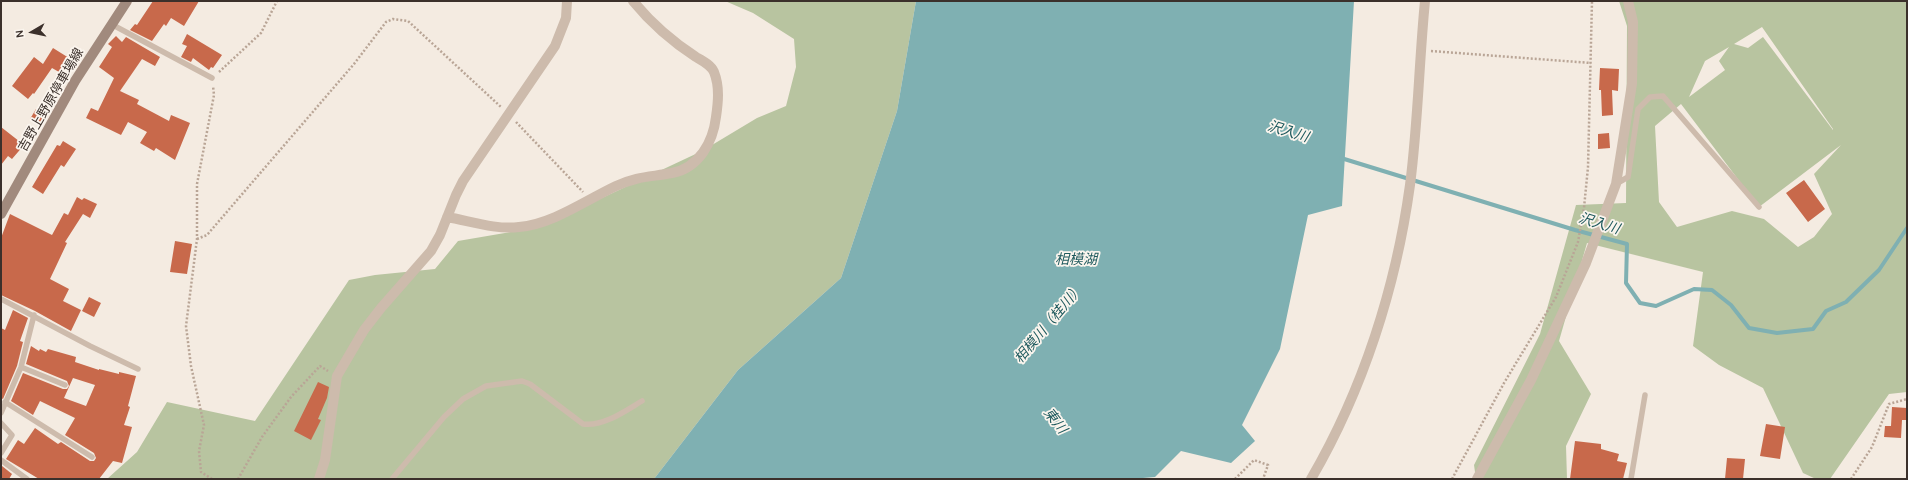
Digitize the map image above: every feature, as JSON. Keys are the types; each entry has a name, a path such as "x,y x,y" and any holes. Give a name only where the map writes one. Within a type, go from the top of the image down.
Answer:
{"main road":[{"name":"吉野上野原停車場線","path":"1,214 75,81 127,1"}],"street":[{"path":"319,479 326,453 337,376 364,330 393,292 418,267 431,251 463,181 510,115 555,46 566,18 567,1"},
{"path":"448,216 507,228 538,224 589,199 640,177 674,173 687,167 703,153 710,143 719,97 714,72 710,65 676,44 633,1"},
{"path":"1310,479 1330,443 1357,383 1385,304 1397,261 1410,186 1418,112 1420,51 1425,1"},
{"path":"1477,479 1531,380 1586,263 1616,184 1632,84 1633,22 1628,1"}],"lane":[{"path":"111,24 212,78"},
{"path":"1616,184 1628,177 1638,109 1650,97 1663,96 1759,207"},
{"path":"1,299 34,315 90,346 138,369"},
{"path":"1,412 21,367 34,315"},
{"path":"21,367 65,385"},
{"path":"392,479 444,417 464,398 486,386 522,381 530,384 583,424 589,425 621,413 642,401"},
{"path":"1631,479 1645,395"},
{"path":"5,402 92,457"},
{"path":"1,423 12,435 1,453"},
{"path":"1,460 27,479"}],"path":[{"path":"212,479 201,472 199,451 204,425 191,366 186,326 197,239 197,184 214,95 212,78 261,33 277,1"},
{"path":"1452,479 1504,383 1556,297 1578,242 1584,208 1588,167 1592,1"},
{"path":"197,239 207,235 354,64 386,22 393,18 408,21 510,115 578,184 589,199"},
{"path":"1420,51 1591,63"},
{"path":"238,479 262,437 291,397 320,366 337,376"},
{"path":"1851,479 1872,447 1889,404 1907,399"},
{"path":"1236,479 1254,460 1268,465 1263,479"}],"green space":[{"path":"725,1 916,1 897,111 841,278 738,370 654,479 107,479 137,452 167,402 255,421 349,280 375,275 435,269 458,241 540,227 702,151 757,118 786,106 796,67 794,39 753,13"},
{"path":"1619,1 1907,1 1907,392 1889,394 1830,479 1816,479 1803,473 1763,388 1719,365 1693,346 1703,272 1587,243 1559,341 1591,394 1566,446 1567,479 1476,479 1474,465 1540,334 1576,205 1626,203 1627,26","holes":["1762,27 1833,130 1763,37 1748,48 1734,44","1729,47 1719,61 1725,70 1689,97 1705,61","1681,104 1759,207 1841,145 1814,174 1832,214 1814,237 1798,247 1764,219 1732,211 1677,227 1659,202 1655,126"]}],"water":[{"name":"相模湖","path":"916,1 1354,1 1342,206 1308,215 1280,349 1242,425 1255,441 1231,463 1181,451 1155,477 1131,479 654,479 738,370 841,278 897,111"}],"building":[{"path":"153,1 199,1 184,26 171,18 166,26 164,24 152,41 130,30 135,24 137,25"},
{"path":"187,34 222,55 213,68 211,67 209,70 193,58 191,62 181,57 187,46 182,44"},
{"path":"116,36 122,42 126,37 160,57 155,66 142,59 120,91 139,100 137,104 169,121 171,115 190,123 175,160 156,148 154,151 140,143 147,132 128,122 121,135 86,118 91,108 98,111 114,78 99,67 112,47 108,44"},
{"path":"53,48 69,58 59,72 52,68 34,94 33,93 28,99 12,86 34,57 43,64"},
{"path":"1600,68 1619,69 1618,91 1612,90 1613,115 1602,116 1601,90 1599,90"},
{"path":"36,109 48,116 42,126 30,119"},
{"path":"1,127 24,145 12,159 8,156 1,165"},
{"path":"1609,133 1610,148 1598,149 1598,134"},
{"path":"63,141 76,149 64,167 61,165 43,194 32,187 57,145 60,146"},
{"path":"1804,180 1825,209 1808,222 1786,193"},
{"path":"77,197 82,200 84,198 97,204 90,218 83,214 65,242 67,243 50,279 69,289 63,301 81,310 71,331 35,311 1,295 1,238 10,214 52,235 64,213 68,215"},
{"path":"175,241 192,244 187,274 170,272"},
{"path":"89,297 101,303 94,317 82,311"},
{"path":"13,310 28,318 20,341 23,342 17,366 3,399 1,398 1,328 5,330"},
{"path":"31,346 39,351 40,349 46,352 48,349 76,357 75,362 99,370 119,374 119,372 136,376 128,406 130,407 124,425 132,427 122,463 113,461 99,479 39,479 6,459 18,440 24,444 35,428 58,444 61,442 90,461 94,461 96,458 94,453 65,435 75,418 40,401 33,415 11,401 23,373 63,389 67,389 69,386 67,381 26,364","holes":["73,378 95,385 86,406 64,398"]},
{"path":"318,382 329,387 327,398 318,419 321,420 311,440 294,431"},
{"path":"1892,407 1907,408 1907,420 1902,420 1901,438 1884,437 1885,426 1891,426"},
{"path":"1766,424 1785,427 1780,459 1760,456"},
{"path":"1575,441 1601,444 1601,449 1619,454 1617,461 1627,463 1623,479 1570,479"},
{"path":"1727,458 1745,459 1743,479 1725,479"},
{"path":"2,466 12,474 9,479 1,479"}],"waterway":[{"name":"沢入川","path":"1341,158 1575,230 1627,244 1626,283 1640,303 1656,306 1694,289 1712,290 1731,305 1749,328 1777,333 1813,329 1826,311 1846,302 1879,270 1907,228"}],"water label":[{"name":"相模川（桂川）","path":"1049,324"},
{"name":"東川","path":"1055,421"}]}
